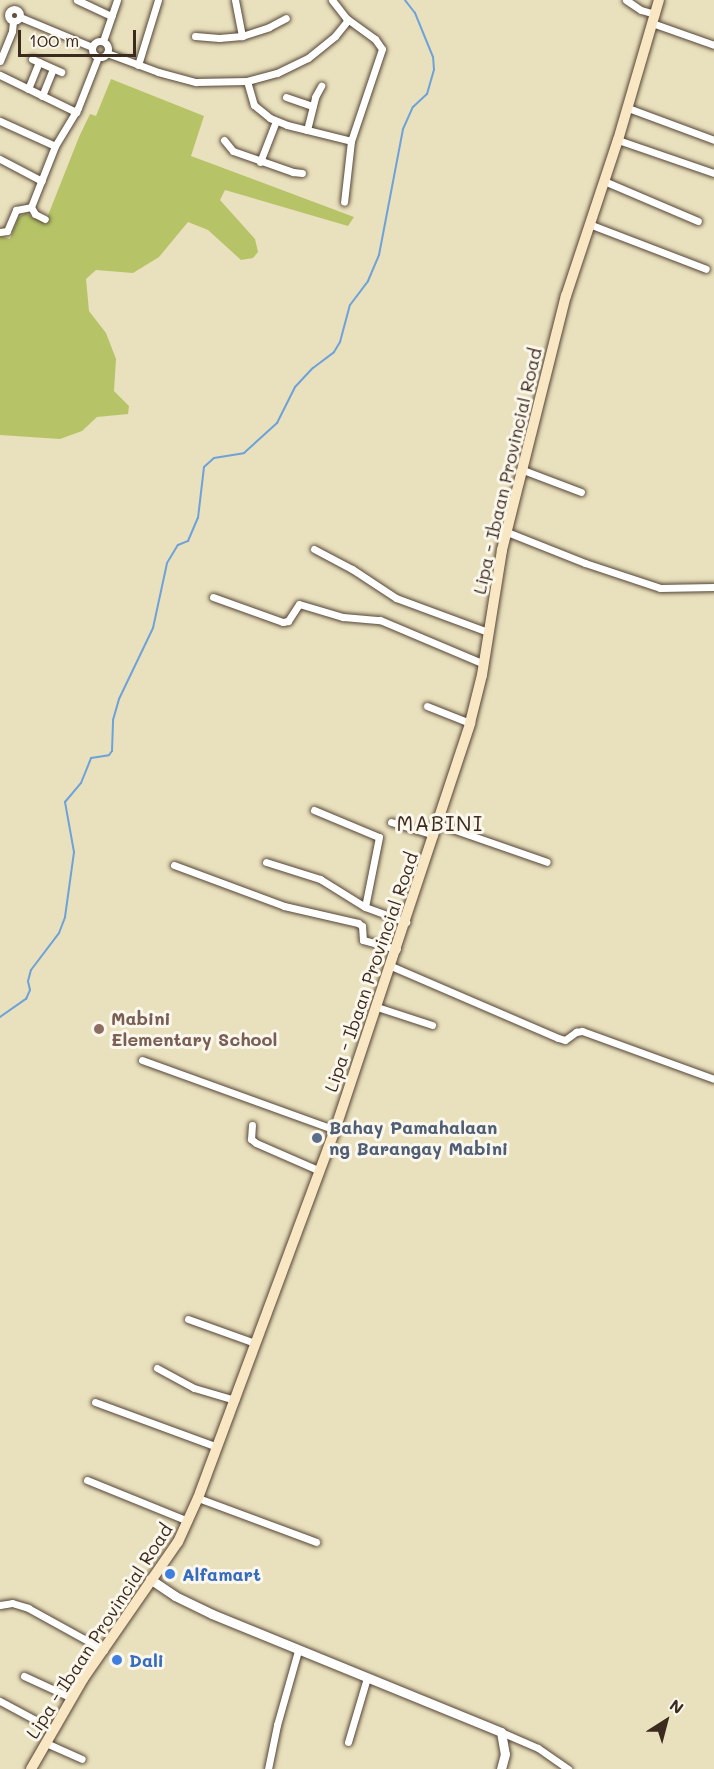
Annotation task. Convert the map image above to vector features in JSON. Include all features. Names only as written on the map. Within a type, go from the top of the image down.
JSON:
[{"type":"main road","name":"Lipa - Ibaan Provincial Road","points":[[31,1769],[72,1698],[150,1579],[178,1542],[188,1521],[335,1130],[397,949],[470,723],[484,664],[496,577],[564,302],[618,140],[659,0]]},
{"type":"street","points":[[10,18],[19,12],[15,9],[16,0]]},
{"type":"street","points":[[77,0],[112,16]]},
{"type":"street","points":[[103,41],[117,0]]},
{"type":"street","points":[[138,65],[158,0]]},
{"type":"street","points":[[236,0],[242,36]]},
{"type":"street","points":[[332,0],[348,20],[375,39],[382,49],[351,141],[344,202]]},
{"type":"street","points":[[626,0],[654,18],[714,45]]},
{"type":"street","points":[[10,18],[92,46]]},
{"type":"street","points":[[0,61],[12,31],[10,18]]},
{"type":"street","points":[[195,36],[219,38],[242,36],[269,27],[286,18]]},
{"type":"street","points":[[31,207],[55,146],[76,112],[98,57],[108,53],[138,65],[196,82],[247,81],[277,73],[308,58],[327,44],[348,20]]},
{"type":"street","points":[[92,46],[98,41],[103,41]]},
{"type":"street","points":[[103,41],[108,46],[108,53]]},
{"type":"street","points":[[92,46],[93,53],[98,57]]},
{"type":"street","points":[[28,89],[36,61],[61,72]]},
{"type":"street","points":[[42,96],[53,69]]},
{"type":"street","points":[[0,75],[76,112]]},
{"type":"street","points":[[247,81],[254,105],[276,122],[351,141]]},
{"type":"street","points":[[307,130],[312,106],[321,86]]},
{"type":"street","points":[[286,97],[312,106]]},
{"type":"street","points":[[628,108],[714,140]]},
{"type":"street","points":[[0,121],[55,146]]},
{"type":"street","points":[[260,162],[276,122]]},
{"type":"street","points":[[224,140],[233,151],[260,162],[302,173]]},
{"type":"street","points":[[618,140],[714,173]]},
{"type":"street","points":[[0,159],[42,181]]},
{"type":"street","points":[[604,181],[698,221]]},
{"type":"street","points":[[31,207],[35,214],[45,219]]},
{"type":"street","points":[[0,232],[7,231],[16,210],[31,207]]},
{"type":"street","points":[[589,224],[706,269]]},
{"type":"street","points":[[523,470],[581,492]]},
{"type":"street","points":[[507,532],[585,563],[660,588],[714,587]]},
{"type":"street","points":[[314,549],[352,569],[396,598],[488,632]]},
{"type":"street","points":[[213,597],[283,622],[288,621],[299,604],[343,617],[370,617],[484,664]]},
{"type":"street","points":[[427,706],[470,723]]},
{"type":"street","points":[[314,810],[379,837],[365,907]]},
{"type":"street","points":[[391,822],[434,835]]},
{"type":"street","points":[[438,824],[547,862]]},
{"type":"street","points":[[266,862],[320,879],[336,886],[365,907],[405,922]]},
{"type":"street","points":[[174,865],[284,906],[358,923],[362,926],[363,940],[397,949]]},
{"type":"street","points":[[391,966],[558,1038],[565,1040],[576,1032],[582,1031],[714,1079]]},
{"type":"street","points":[[377,1007],[432,1025]]},
{"type":"street","points":[[142,1060],[335,1130]]},
{"type":"street","points":[[252,1125],[251,1139],[255,1143],[320,1171]]},
{"type":"street","points":[[188,1319],[255,1343]]},
{"type":"street","points":[[157,1368],[211,1395],[235,1400]]},
{"type":"street","points":[[95,1402],[217,1447]]},
{"type":"street","points":[[87,1480],[188,1521]]},
{"type":"street","points":[[198,1498],[316,1542]]},
{"type":"street","points":[[150,1579],[193,1605],[298,1651],[538,1748],[568,1769]]},
{"type":"street","points":[[0,1605],[12,1603],[28,1608],[104,1650]]},
{"type":"street","points":[[268,1769],[277,1725],[298,1651]]},
{"type":"street","points":[[24,1676],[72,1698]]},
{"type":"street","points":[[348,1742],[367,1678]]},
{"type":"street","points":[[0,1701],[54,1730]]},
{"type":"street","points":[[501,1732],[505,1754],[501,1769]]},
{"type":"street","points":[[46,1743],[82,1759]]},
{"type":"green space","points":[[111,79],[204,116],[191,156],[354,217],[348,226],[225,190],[220,200],[255,239],[258,252],[253,258],[241,260],[208,230],[188,222],[159,257],[133,273],[96,270],[86,279],[89,311],[106,333],[116,359],[114,391],[129,406],[128,414],[97,417],[82,431],[60,439],[0,435],[0,236],[10,239],[18,218],[25,213],[45,223],[79,137],[90,114],[96,116]]},
{"type":"waterway","points":[[0,1017],[26,999],[30,990],[28,981],[31,970],[59,933],[65,917],[74,852],[65,802],[81,783],[91,758],[109,755],[112,751],[113,720],[119,699],[153,628],[167,563],[178,545],[188,541],[198,518],[204,467],[214,458],[244,453],[277,423],[295,387],[313,368],[334,352],[340,342],[350,305],[368,281],[379,255],[403,129],[413,107],[427,94],[434,70],[433,57],[415,13],[405,0]]},
{"type":"place","name":"Mabini Elementary School","points":[[99,1029]]},
{"type":"place","name":"Bahay Pamahalaan ng Barangay Mabini","points":[[317,1138]]},
{"type":"place","name":"Alfamart","points":[[170,1574]]},
{"type":"place","name":"Dali","points":[[117,1660]]},
{"type":"district","name":"MABINI","points":[[440,823]]}]
